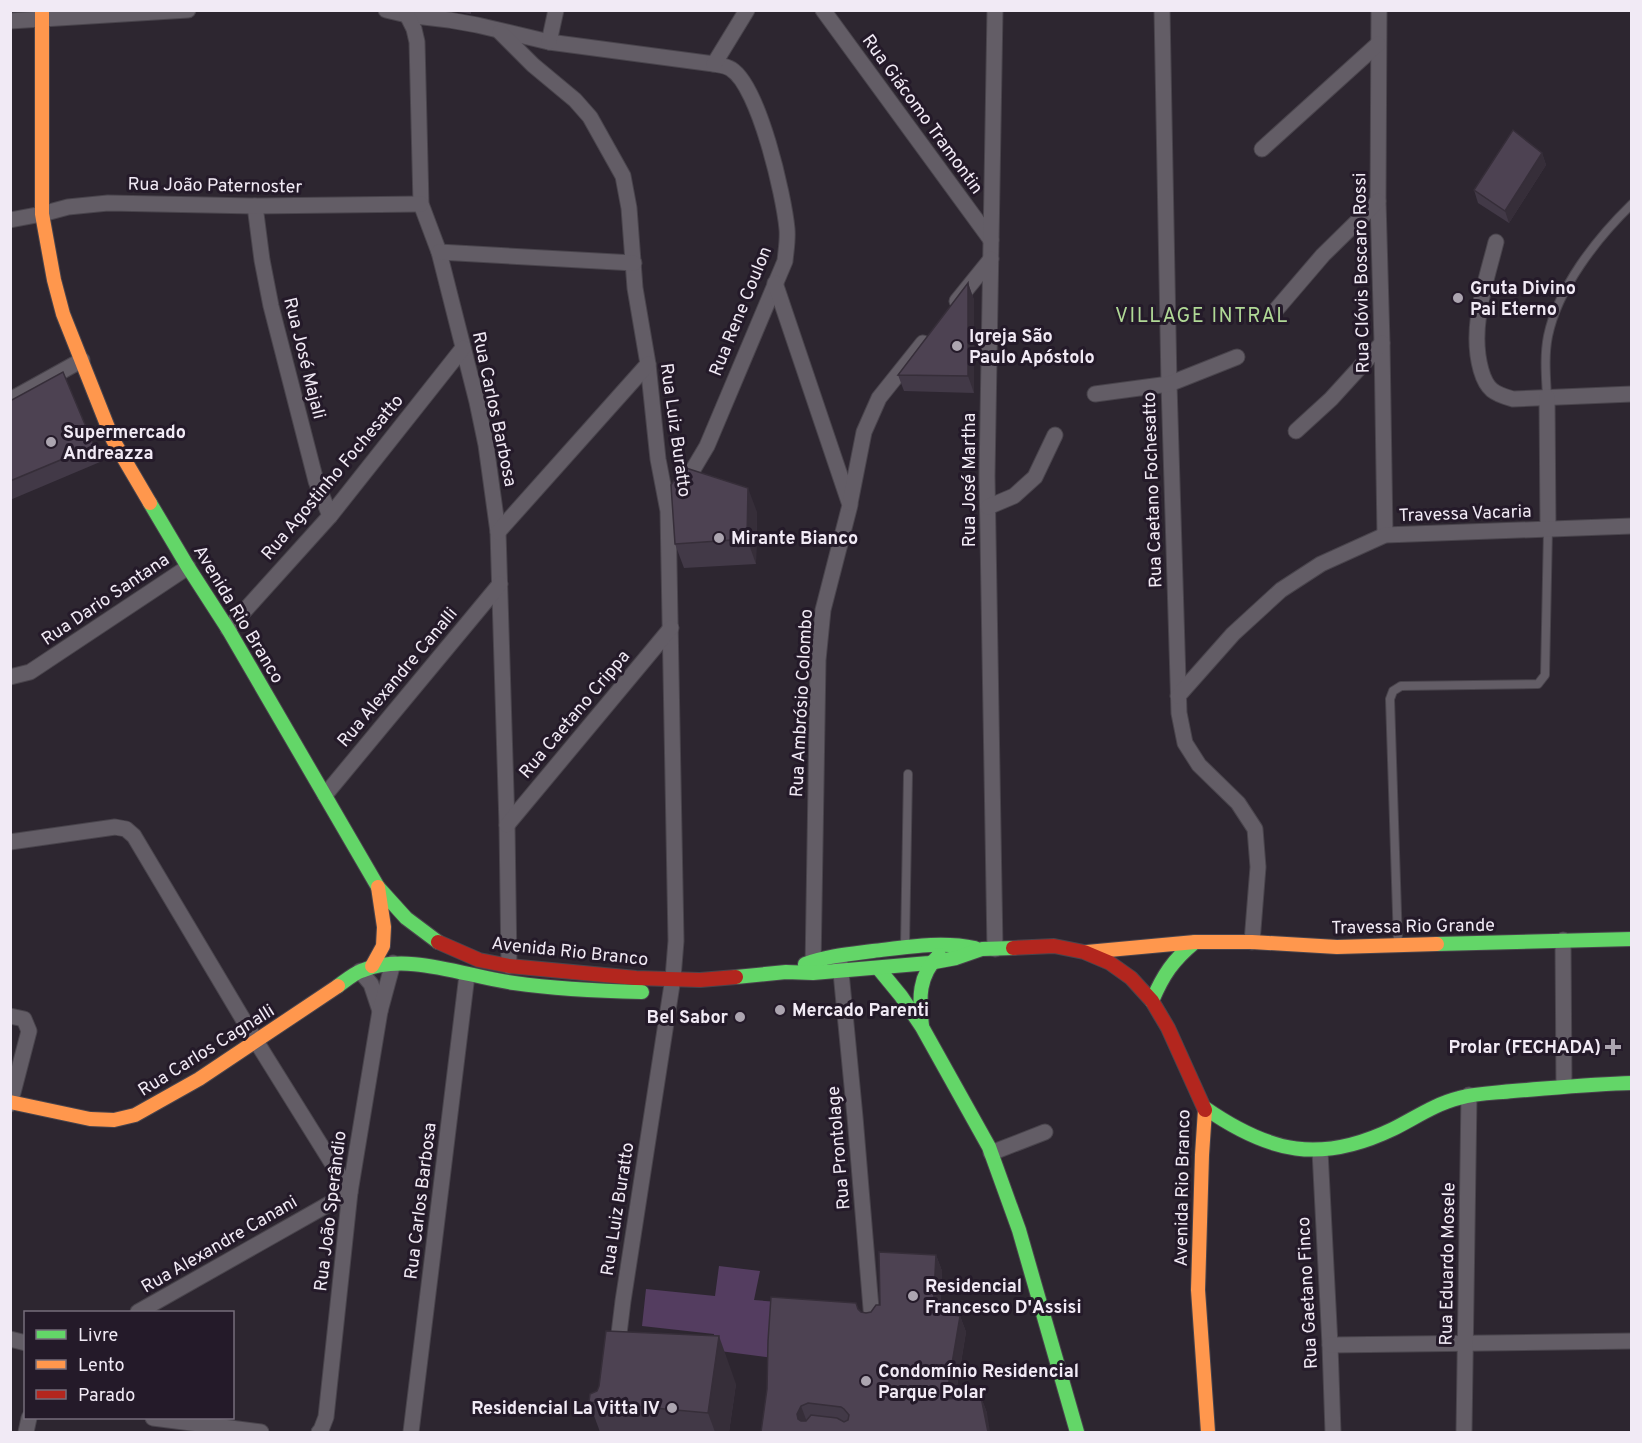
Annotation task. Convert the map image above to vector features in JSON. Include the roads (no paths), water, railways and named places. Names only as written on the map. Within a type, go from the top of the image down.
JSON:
[{"type":"main road","name":"Avenida Rio Branco","points":[[42,15],[42,214],[63,314],[113,440],[188,567],[228,628],[378,887],[412,924],[434,940],[479,960],[509,966],[636,978],[672,985]]},
{"type":"main road","points":[[366,968],[383,946],[383,911],[378,887]]},
{"type":"main road","name":"Travessa Rio Grande","points":[[1084,952],[1194,942],[1252,942],[1336,947],[1632,939]]},
{"type":"main road","points":[[1152,1001],[1167,968],[1194,942]]},
{"type":"main road","name":"Avenida Rio Branco","points":[[366,968],[393,963],[412,963],[501,981],[565,988],[640,992],[700,980],[786,972],[840,964],[905,947],[940,944],[988,949],[1053,946],[1084,952],[1110,963],[1131,978],[1152,1001],[1168,1028],[1205,1108],[1198,1290],[1208,1432]]},
{"type":"main road","points":[[922,1027],[921,983],[929,963],[947,951],[966,945]]},
{"type":"main road","name":"Avenida Rio Branco","points":[[840,964],[878,968],[929,963],[988,949]]},
{"type":"main road","name":"Rua Carlos Cagnalli","points":[[11,1103],[90,1119],[114,1120],[135,1115],[199,1079],[366,968]]},
{"type":"main road","points":[[878,968],[922,1027],[989,1147],[1019,1230],[1077,1432]]},
{"type":"main road","points":[[1205,1108],[1225,1123],[1268,1144],[1320,1151],[1365,1142],[1420,1113],[1469,1095],[1564,1086],[1632,1083]]},
{"type":"street","points":[[10,21],[42,15],[188,10]]},
{"type":"street","name":"Rua Luiz Buratto","points":[[386,10],[477,25],[500,32],[533,65],[575,100],[590,117],[623,176],[629,208],[635,288],[648,364],[658,459],[668,511],[676,941],[672,985],[623,1301],[615,1370]]},
{"type":"street","points":[[549,42],[556,10]]},
{"type":"street","points":[[714,64],[747,10]]},
{"type":"street","name":"Rua Giácomo Tramontin","points":[[823,10],[991,240]]},
{"type":"street","name":"Rua José Martha","points":[[988,949],[987,476],[995,10]]},
{"type":"street","name":"Rua Caetano Fochesatto","points":[[1162,10],[1169,384],[1179,713],[1185,743],[1199,765],[1238,803],[1255,829],[1258,867],[1252,942]]},
{"type":"street","name":"Rua Clóvis Boscaro Rossi","points":[[1379,10],[1378,201],[1385,535]]},
{"type":"street","name":"Rua Carlos Barbosa","points":[[406,13],[414,29],[417,42],[421,204],[439,252],[477,402],[486,445],[498,532],[509,966]]},
{"type":"street","name":"Rua Rene Coulon","points":[[500,32],[549,42],[714,64],[731,69],[750,92],[772,155],[787,228],[784,261],[707,446],[668,511]]},
{"type":"street","points":[[1262,148],[1378,44]]},
{"type":"street","points":[[1275,311],[1323,255],[1378,201]]},
{"type":"street","name":"Rua João Paternoster","points":[[10,220],[68,207],[108,203],[255,206],[421,204]]},
{"type":"street","name":"Rua José Majali","points":[[255,206],[262,260],[272,306],[316,481],[330,516]]},
{"type":"street","points":[[1496,242],[1481,303],[1477,333],[1478,360],[1484,378],[1491,389],[1514,399],[1632,394]]},
{"type":"street","points":[[439,252],[634,263]]},
{"type":"street","points":[[946,315],[991,259]]},
{"type":"street","points":[[775,283],[850,506]]},
{"type":"street","name":"Rua Ambrósio Colombo","points":[[813,967],[818,660],[823,610],[850,506],[864,432],[879,398],[931,333]]},
{"type":"street","points":[[1296,431],[1331,399],[1382,343]]},
{"type":"street","name":"Rua Agostinho Fochesatto","points":[[228,628],[330,516],[463,348]]},
{"type":"street","points":[[1095,394],[1169,384],[1237,357]]},
{"type":"street","points":[[10,400],[82,360]]},
{"type":"street","points":[[498,532],[648,364]]},
{"type":"street","points":[[1547,397],[1548,529]]},
{"type":"street","points":[[988,507],[1014,496],[1035,477],[1055,435]]},
{"type":"street","name":"Travessa Vacaria","points":[[1178,696],[1233,634],[1281,590],[1321,564],[1385,535],[1632,526]]},
{"type":"street","name":"Rua Dario Santana","points":[[10,677],[30,672],[188,567]]},
{"type":"street","name":"Rua Alexandre Canalli","points":[[325,795],[500,584]]},
{"type":"street","name":"Rua Caetano Crippa","points":[[507,825],[671,628]]},
{"type":"street","points":[[10,842],[115,827],[126,829],[134,836],[256,1041],[350,1192]]},
{"type":"street","points":[[1563,940],[1564,1086]]},
{"type":"street","name":"Rua João Sperândio","points":[[319,1432],[326,1418],[350,1192],[380,1011],[393,963]]},
{"type":"street","name":"Rua Prontolage","points":[[840,964],[873,1320]]},
{"type":"street","name":"Rua João Sperândio","points":[[366,968],[380,1011]]},
{"type":"street","name":"Rua Carlos Barbosa","points":[[411,1432],[467,975]]},
{"type":"street","points":[[10,1016],[24,1019],[28,1031],[11,1103]]},
{"type":"street","name":"Rua Eduardo Mosele","points":[[1464,1432],[1469,1095]]},
{"type":"street","points":[[991,1153],[1045,1132]]},
{"type":"street","name":"Rua Gaetano Finco","points":[[1320,1151],[1333,1432]]},
{"type":"street","name":"Rua Alexandre Canani","points":[[140,1311],[350,1192]]},
{"type":"street","points":[[1330,1345],[1632,1341]]},
{"type":"street","points":[[161,1419],[261,1432]]},
{"type":"lane","points":[[1547,397],[1545,358],[1555,310],[1581,263],[1619,216],[1632,204]]},
{"type":"lane","points":[[1398,946],[1390,699],[1393,691],[1401,686],[1538,684],[1545,675],[1548,529]]},
{"type":"lane","points":[[905,947],[908,774]]},
{"type":"place","name":"Gruta Divino Pai Eterno","points":[[1458,298]]},
{"type":"place","name":"Igreja São Paulo Apóstolo","points":[[957,346]]},
{"type":"place","name":"Supermercado Andreazza","points":[[51,442]]},
{"type":"place","name":"Mirante Bianco","points":[[719,538]]},
{"type":"place","name":"Mercado Parenti","points":[[780,1010]]},
{"type":"place","name":"Bel Sabor","points":[[740,1017]]},
{"type":"place","name":"Prolar (FECHADA)","points":[[1613,1047]]},
{"type":"place","name":"Residencial Francesco D'Assisi","points":[[913,1296]]},
{"type":"place","name":"Condomínio Residencial Parque Polar","points":[[866,1381]]},
{"type":"place","name":"Residencial La Vitta IV","points":[[672,1408]]},
{"type":"district","name":"VILLAGE INTRAL","points":[[1202,315]]}]
